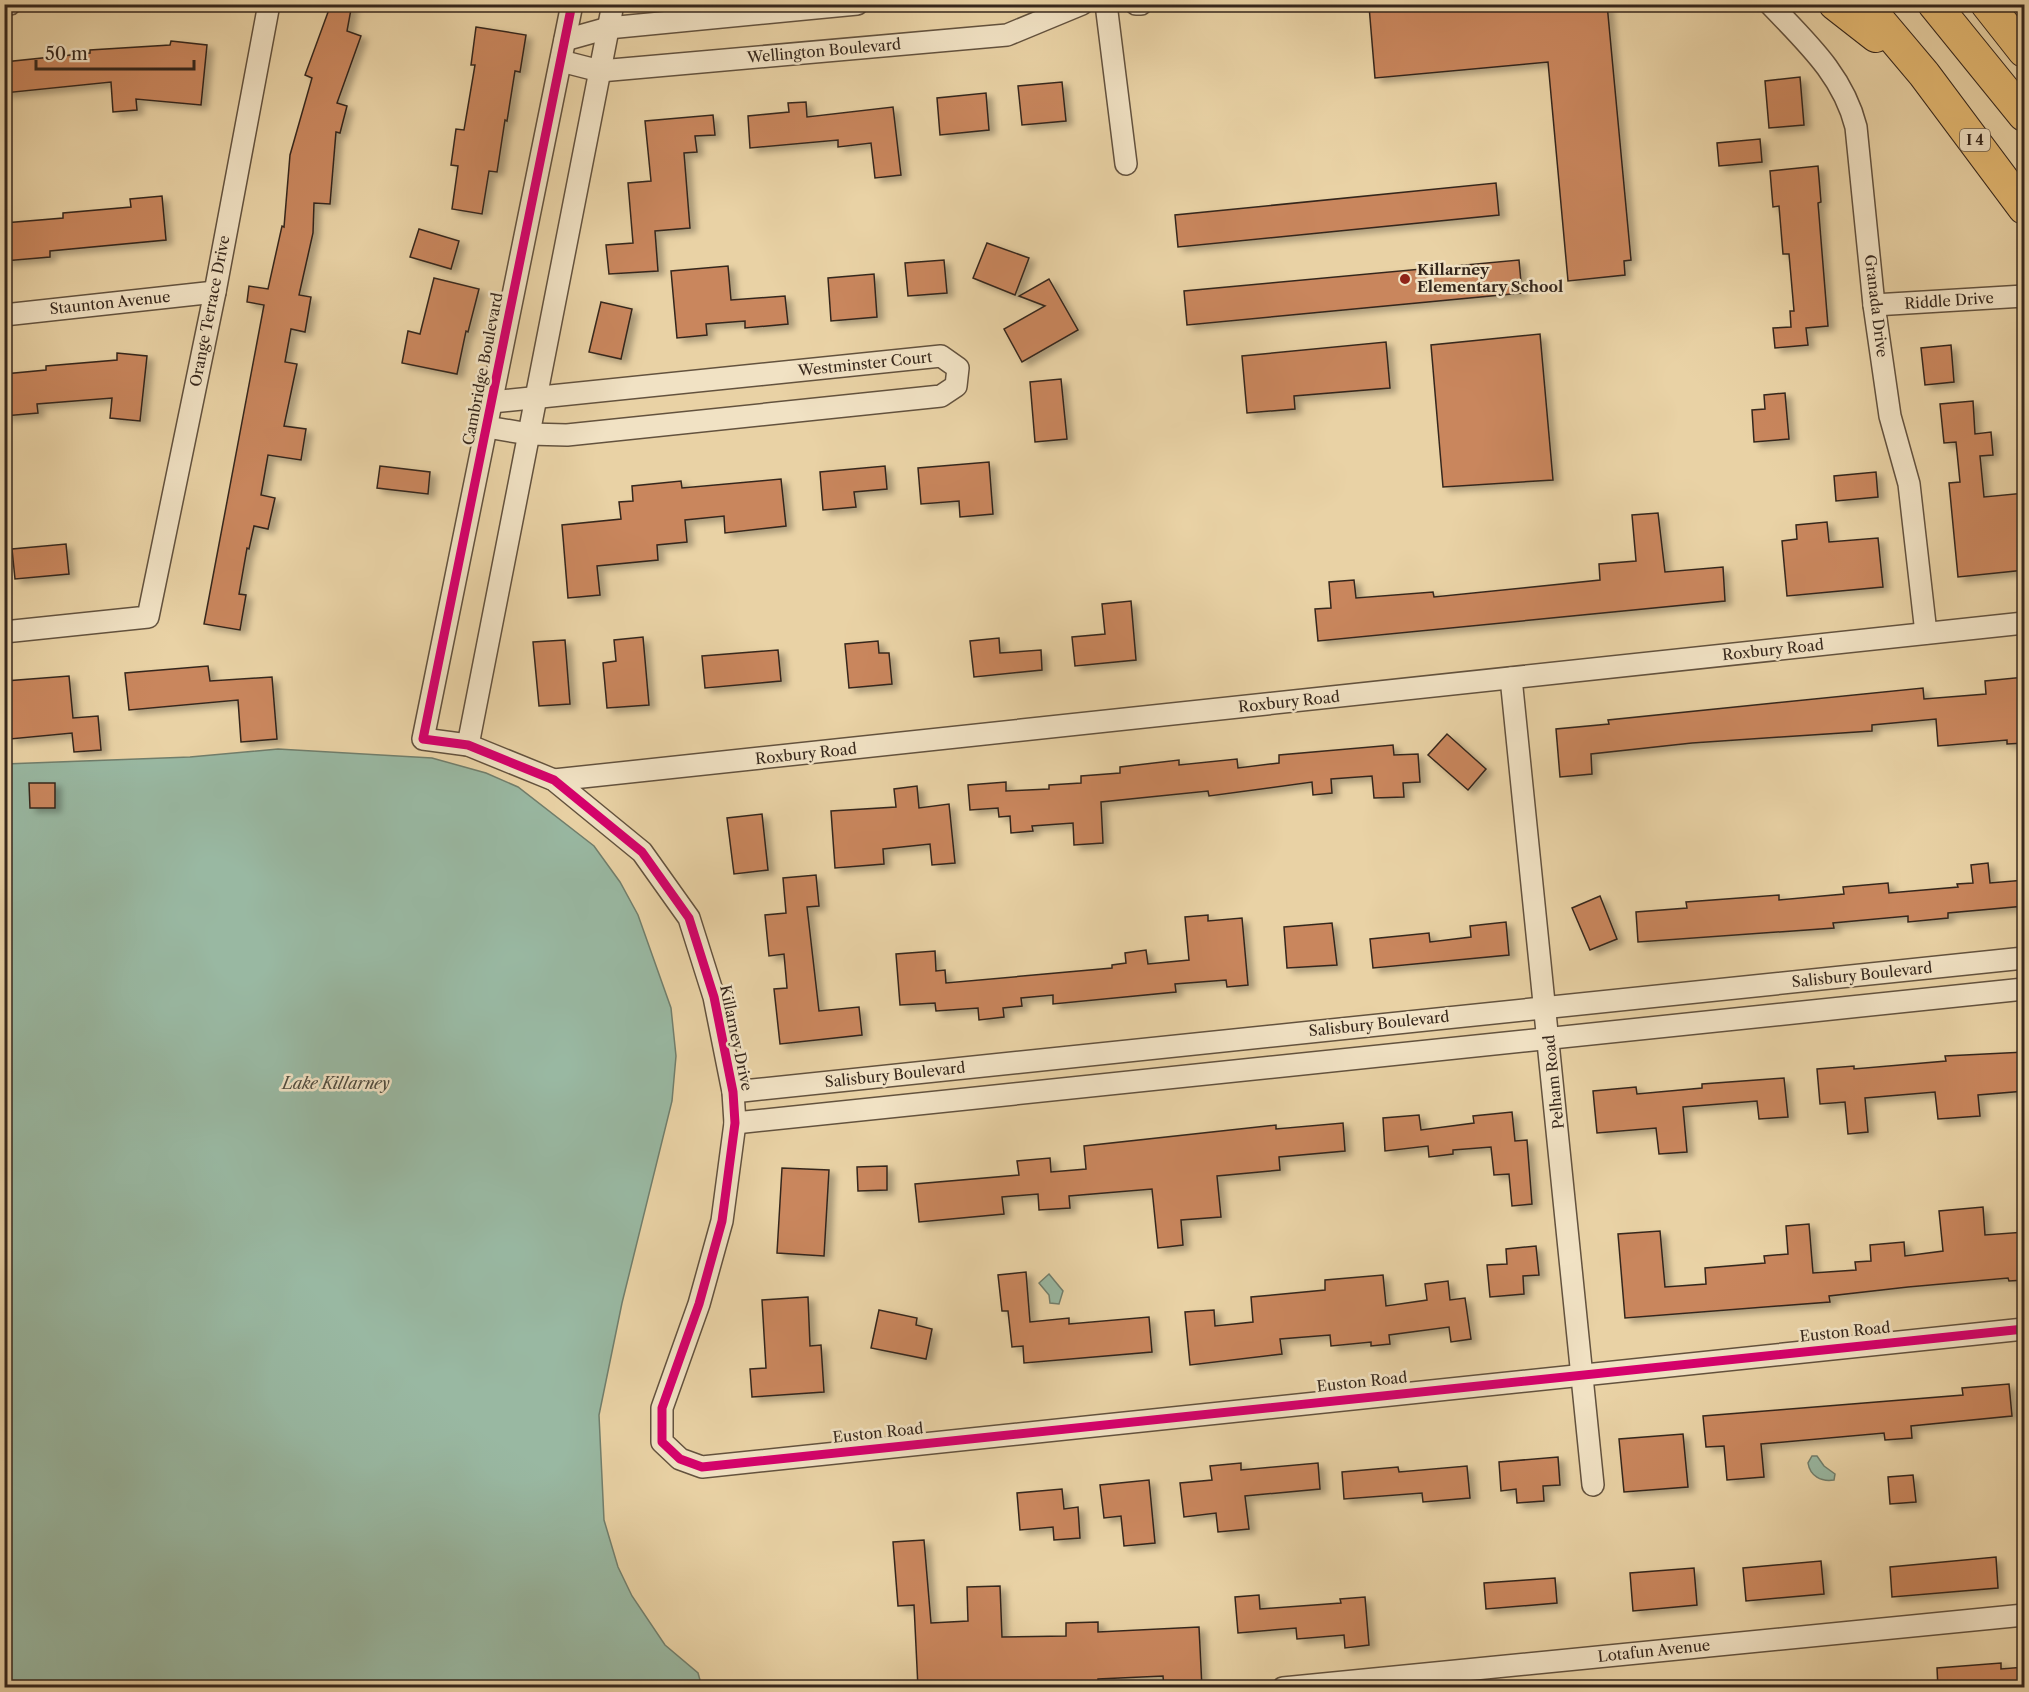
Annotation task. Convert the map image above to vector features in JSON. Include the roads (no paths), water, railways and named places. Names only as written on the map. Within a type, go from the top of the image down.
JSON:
[{"type":"highway","points":[[1836,4],[1924,74]]},
{"type":"highway","name":"I 4","points":[[1865,4],[1924,74],[2025,208]]},
{"type":"highway","points":[[1934,4],[2025,115]]},
{"type":"highway","points":[[1987,4],[2025,51]]},
{"type":"street","points":[[4,5],[10,4]]},
{"type":"street","name":"Orange Terrace Drive","points":[[4,632],[147,617],[215,292],[268,4]]},
{"type":"street","name":"Cambridge Boulevard","points":[[423,739],[572,4]]},
{"type":"street","points":[[468,745],[613,4]]},
{"type":"street","points":[[563,51],[608,28],[857,4]]},
{"type":"street","name":"Wellington Boulevard","points":[[563,51],[600,71],[1007,35],[1082,4]]},
{"type":"street","points":[[1106,4],[1126,164]]},
{"type":"street","points":[[1136,4],[1141,4]]},
{"type":"street","name":"Granada Drive","points":[[1770,4],[1835,75],[1850,102],[1856,127],[1874,305],[1890,416],[1910,484],[1926,633]]},
{"type":"street","name":"Staunton Avenue","points":[[4,315],[215,292]]},
{"type":"street","name":"Riddle Drive","points":[[1874,305],[2025,296]]},
{"type":"street","name":"Westminster Court","points":[[487,427],[529,434],[567,435],[941,396],[956,386],[958,368],[941,356],[492,402]]},
{"type":"street","name":"Roxbury Road","points":[[554,780],[2025,623]]},
{"type":"street","name":"Pelham Road","points":[[1511,678],[1547,1006],[1593,1485]]},
{"type":"street","name":"Killarney Drive","points":[[423,739],[468,745],[554,780],[642,852],[689,918],[714,997],[733,1092],[735,1123],[722,1221],[699,1304],[662,1408],[662,1442],[680,1459],[702,1467]]},
{"type":"street","name":"Salisbury Boulevard","points":[[733,1092],[2025,958]]},
{"type":"street","name":"Salisbury Boulevard","points":[[735,1123],[2025,989]]},
{"type":"street","name":"Euston Road","points":[[702,1467],[1582,1373],[2025,1329]]},
{"type":"street","name":"Lotafun Avenue","points":[[1283,1688],[2025,1615]]},
{"type":"water","name":"Lake Killarney","points":[[278,749],[432,758],[486,773],[518,787],[594,846],[620,882],[638,915],[671,1008],[676,1056],[672,1101],[622,1303],[599,1415],[604,1520],[618,1567],[632,1596],[665,1645],[698,1673],[702,1687],[5,1688],[5,764],[190,757]]},
{"type":"water","points":[[1049,1274],[1063,1291],[1059,1304],[1050,1303],[1049,1295],[1039,1283]]},
{"type":"water","points":[[1812,1456],[1817,1456],[1824,1466],[1835,1474],[1834,1480],[1821,1479],[1814,1475],[1808,1463]]},
{"type":"place","name":"Killarney Elementary School","points":[[1405,279]]}]
